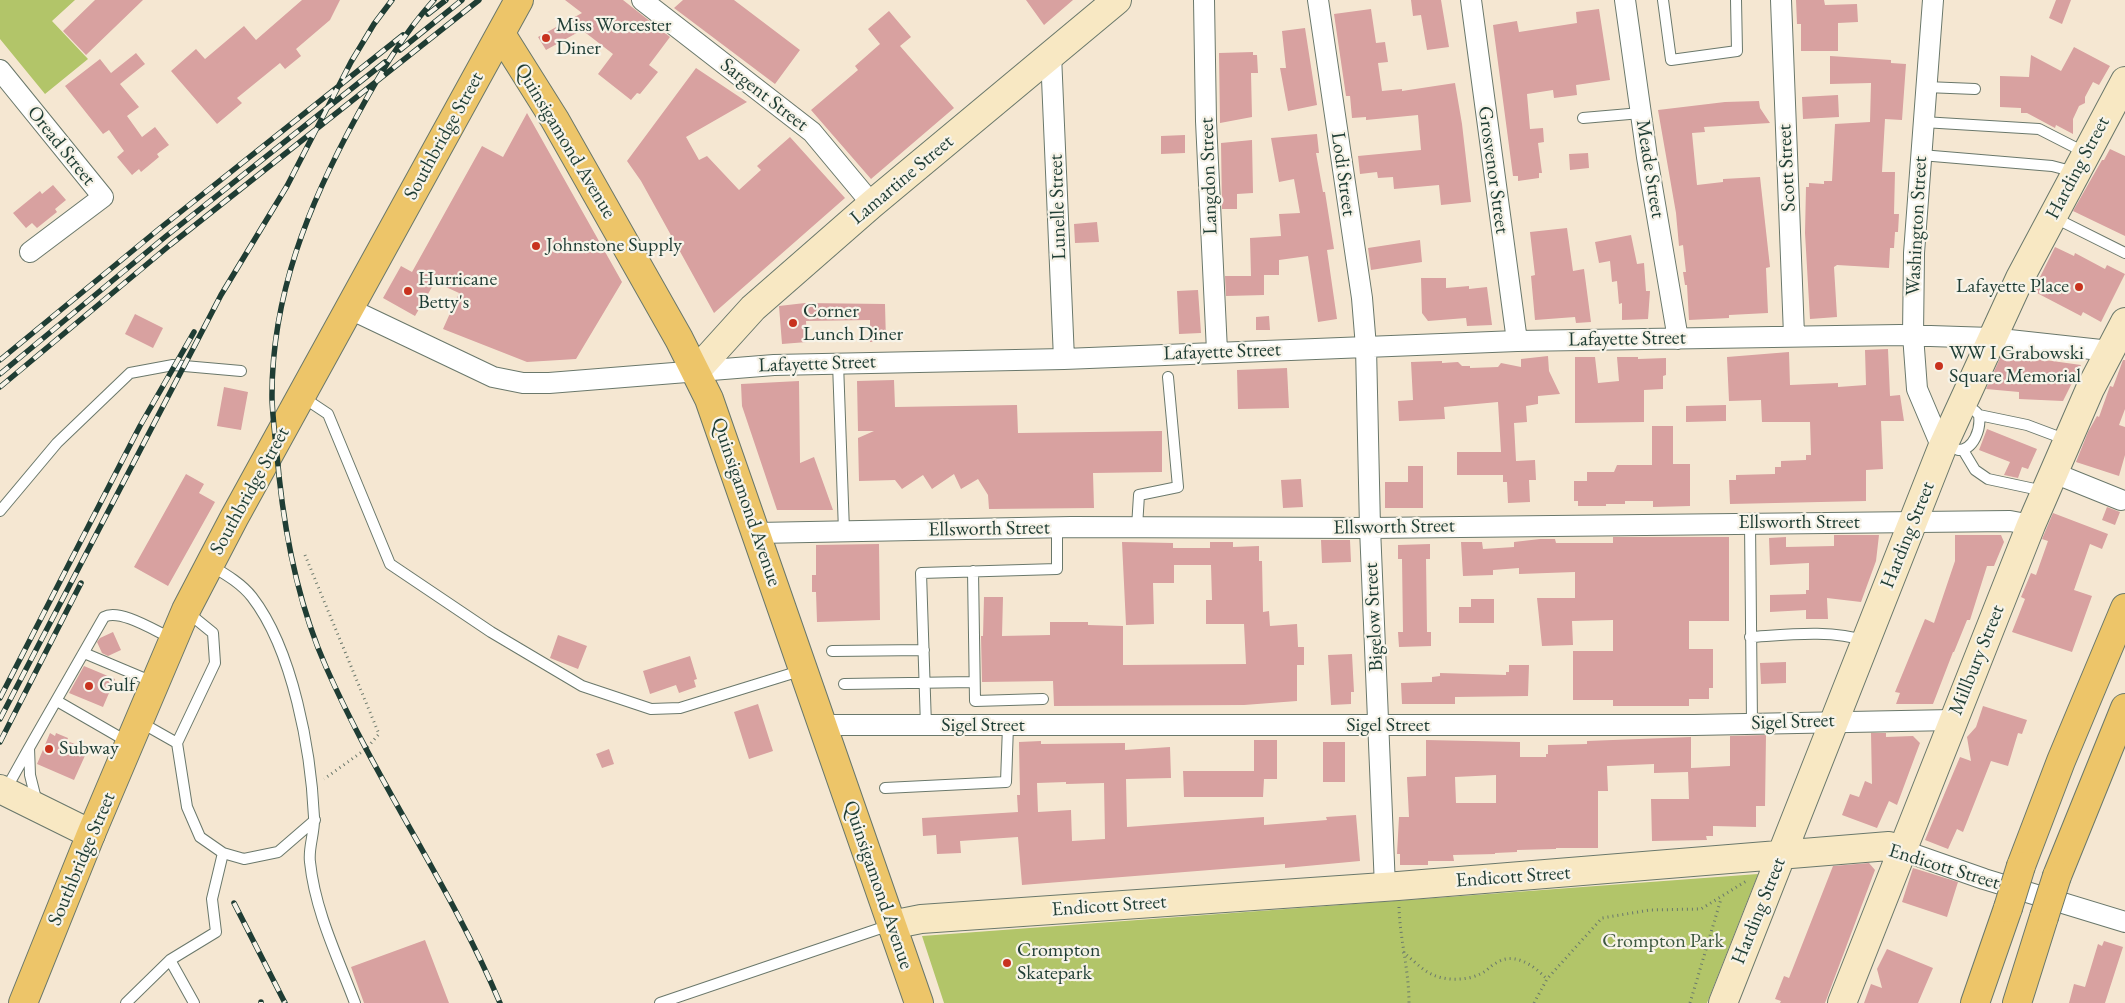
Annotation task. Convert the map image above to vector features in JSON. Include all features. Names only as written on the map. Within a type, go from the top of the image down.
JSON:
[{"type":"main road","name":"Southbridge Street","points":[[23,1003],[154,682],[186,610],[301,396],[519,0]]},
{"type":"main road","name":"Lamartine Street","points":[[696,371],[753,308],[872,204],[1117,0]]},
{"type":"main road","name":"Quinsigamond Avenue","points":[[501,34],[554,120],[696,371],[718,422],[919,1003]]},
{"type":"main road","name":"Harding Street","points":[[1723,1003],[1833,721],[1914,522],[1970,411],[1990,338],[2052,216],[2125,81]]},
{"type":"main road","name":"Millbury Street","points":[[1842,1003],[1904,851],[1953,720],[2031,525],[2068,440],[2125,322]]},
{"type":"main road","points":[[1975,1003],[2021,866],[2064,752],[2125,608]]},
{"type":"main road","points":[[2016,1003],[2057,876],[2125,708]]},
{"type":"main road","points":[[2057,876],[2125,740]]},
{"type":"main road","points":[[3,790],[91,834]]},
{"type":"main road","name":"Endicott Street","points":[[891,925],[921,919],[1392,893],[1889,846],[1904,851]]},
{"type":"street","name":"Langdon Street","points":[[1204,0],[1206,121],[1217,351]]},
{"type":"street","name":"Lodi Street","points":[[1318,0],[1362,298],[1366,348]]},
{"type":"street","name":"Grosvenor Street","points":[[1471,0],[1517,341]]},
{"type":"street","name":"Meade Street","points":[[1625,0],[1641,113],[1678,338]]},
{"type":"street","name":"Scott Street","points":[[1781,0],[1794,335]]},
{"type":"street","name":"Washington Street","points":[[1933,0],[1914,253],[1913,336],[1917,389],[1952,449]]},
{"type":"street","name":"Sargent Street","points":[[654,3],[812,132],[872,204]]},
{"type":"street","name":"Lunelle Street","points":[[1051,55],[1064,359]]},
{"type":"street","name":"Oread Street","points":[[0,70],[103,197],[30,252]]},
{"type":"street","name":"Lafayette Street","points":[[350,309],[483,373],[512,382],[549,383],[752,366],[1064,359],[1217,351],[1366,348],[1517,341],[1794,335],[1990,338],[2110,351]]},
{"type":"street","name":"Bigelow Street","points":[[1366,348],[1370,528],[1379,726],[1392,893]]},
{"type":"street","points":[[2050,482],[2121,500]]},
{"type":"street","name":"Ellsworth Street","points":[[756,533],[1137,527],[1370,528],[1750,523],[2010,522],[2031,525]]},
{"type":"street","name":"Sigel Street","points":[[824,725],[1379,726],[1953,720]]},
{"type":"street","name":"Endicott Street","points":[[1904,851],[1984,879],[2125,922]]},
{"type":"lane","points":[[1663,0],[1671,60],[1737,51],[1736,0]]},
{"type":"lane","points":[[1926,87],[1975,89]]},
{"type":"lane","points":[[1583,118],[1641,113]]},
{"type":"lane","points":[[1923,122],[2039,129],[2081,162]]},
{"type":"lane","points":[[1921,155],[2052,166],[2081,162]]},
{"type":"lane","points":[[2052,216],[2125,253]]},
{"type":"lane","points":[[838,363],[844,531]]},
{"type":"lane","points":[[0,511],[58,443],[130,373],[174,365],[242,371]]},
{"type":"lane","points":[[1137,527],[1139,495],[1178,488],[1168,377]]},
{"type":"lane","points":[[301,396],[328,414],[390,564],[491,632],[582,686],[651,709],[680,708],[804,670]]},
{"type":"lane","points":[[1970,411],[2027,425],[2068,440]]},
{"type":"lane","points":[[1952,449],[1988,479],[2050,482]]},
{"type":"lane","points":[[1750,523],[1752,723]]},
{"type":"lane","points":[[926,726],[921,572],[1057,570],[1057,528]]},
{"type":"lane","points":[[210,564],[237,582],[252,597],[277,638],[300,715],[312,784],[315,820],[310,861],[316,890],[332,942],[355,1003]]},
{"type":"lane","points":[[973,571],[975,700],[1043,699]]},
{"type":"lane","points":[[186,610],[213,633],[214,663],[177,744],[187,806],[200,837],[223,853],[244,859],[278,852],[315,820]]},
{"type":"lane","points":[[3,790],[57,701],[104,617],[110,614],[123,616],[173,639]]},
{"type":"lane","points":[[1750,637],[1853,636],[1866,641]]},
{"type":"lane","points":[[832,651],[924,650]]},
{"type":"lane","points":[[84,653],[154,682]]},
{"type":"lane","points":[[844,684],[974,682]]},
{"type":"lane","points":[[57,701],[134,733],[177,744]]},
{"type":"lane","points":[[885,788],[1006,782],[1008,726]]},
{"type":"lane","points":[[29,748],[30,775],[38,808]]},
{"type":"lane","points":[[126,1003],[170,960],[216,932],[212,898],[223,853]]},
{"type":"lane","points":[[660,1003],[891,925]]},
{"type":"lane","points":[[170,960],[194,1003]]},
{"type":"path","points":[[305,555],[379,734],[366,749],[342,767],[312,784]]},
{"type":"path","points":[[1534,1003],[1547,979],[1602,918],[1650,910],[1701,909],[1751,879]]},
{"type":"path","points":[[1392,893],[1409,978],[1409,1003]]},
{"type":"path","points":[[1690,1003],[1721,898]]},
{"type":"path","points":[[1403,952],[1430,974],[1447,979],[1463,979],[1480,974],[1497,962],[1509,958],[1533,965],[1547,979]]},
{"type":"green space","points":[[0,0],[75,0],[52,21],[88,59],[45,94],[0,39]]},
{"type":"green space","name":"Crompton Park","points":[[1758,874],[1707,1003],[944,1003],[922,936]]},
{"type":"building","points":[[95,0],[143,0],[86,55],[63,31]]},
{"type":"building","points":[[302,0],[340,0],[330,20],[296,49],[301,56],[285,69],[280,63],[237,98],[242,103],[217,124],[171,71],[196,49],[205,59],[244,26],[256,40]]},
{"type":"building","points":[[565,0],[623,0],[670,37],[649,65],[658,72],[640,94],[637,93],[631,100],[598,74],[613,54],[582,30],[546,50],[538,37],[582,13]]},
{"type":"building","points":[[683,0],[734,0],[800,50],[775,84],[674,8]]},
{"type":"building","points":[[1026,0],[1073,0],[1044,25]]},
{"type":"building","points":[[1411,0],[1441,0],[1449,47],[1427,50],[1421,15],[1413,16]]},
{"type":"building","points":[[1796,0],[1824,0],[1825,5],[1857,4],[1858,22],[1838,23],[1838,51],[1801,51],[1801,24],[1797,24]]},
{"type":"building","points":[[2056,0],[2071,0],[2062,24],[2049,18]]},
{"type":"building","points":[[1371,9],[1376,43],[1385,42],[1388,62],[1378,63],[1382,91],[1402,89],[1402,91],[1455,83],[1471,202],[1441,205],[1439,185],[1394,189],[1393,177],[1378,178],[1377,172],[1360,174],[1358,156],[1421,150],[1418,115],[1366,120],[1366,117],[1352,118],[1350,96],[1346,96],[1334,14]]},
{"type":"building","points":[[1599,9],[1610,80],[1576,85],[1577,95],[1554,98],[1553,90],[1527,94],[1530,129],[1543,128],[1544,142],[1538,143],[1542,173],[1539,173],[1539,178],[1518,181],[1518,176],[1513,176],[1493,25],[1517,21],[1519,32],[1577,23],[1576,12]]},
{"type":"building","points":[[889,11],[911,37],[900,46],[954,108],[871,179],[811,110],[858,70],[855,66],[880,44],[868,29]]},
{"type":"building","points":[[1305,28],[1317,105],[1288,111],[1280,68],[1286,68],[1282,31]]},
{"type":"building","points":[[2074,47],[2110,66],[2099,85],[2093,82],[2085,97],[2085,103],[2079,106],[2073,119],[2073,134],[2056,125],[2055,128],[2027,113],[2021,113],[2021,108],[2000,107],[2000,76],[2029,77],[2031,55],[2061,71]]},
{"type":"building","points":[[1253,52],[1253,55],[1257,55],[1258,73],[1251,73],[1252,117],[1220,123],[1219,53]]},
{"type":"building","points":[[136,53],[145,64],[120,84],[139,107],[127,116],[142,137],[155,127],[169,145],[157,154],[159,157],[141,172],[139,169],[132,175],[117,157],[124,151],[109,130],[103,134],[65,86],[100,59],[111,73]]},
{"type":"building","points":[[1830,56],[1891,60],[1891,63],[1906,64],[1902,120],[1885,119],[1882,172],[1895,172],[1894,214],[1899,214],[1898,232],[1895,232],[1894,248],[1890,248],[1889,268],[1837,265],[1834,267],[1837,317],[1810,319],[1805,233],[1806,187],[1809,187],[1809,183],[1824,184],[1824,181],[1832,181],[1835,124],[1870,122],[1871,83],[1830,84]]},
{"type":"building","points":[[696,68],[747,102],[686,137],[699,160],[707,156],[739,190],[761,170],[757,166],[790,137],[845,198],[714,313],[641,181],[627,161]]},
{"type":"building","points":[[1838,95],[1839,117],[1803,119],[1802,97]]},
{"type":"building","points":[[1759,101],[1760,108],[1770,123],[1704,127],[1705,132],[1692,133],[1697,185],[1723,182],[1723,179],[1760,177],[1770,267],[1766,268],[1768,313],[1729,315],[1729,318],[1689,320],[1687,285],[1685,285],[1683,272],[1686,272],[1683,245],[1679,246],[1676,213],[1658,110],[1725,102]]},
{"type":"building","name":"Johnstone Supply","points":[[527,113],[622,282],[576,359],[527,362],[443,329],[459,293],[435,282],[415,316],[383,298],[401,266],[412,272],[482,146],[503,157]]},
{"type":"building","points":[[1317,134],[1319,153],[1316,153],[1323,192],[1325,192],[1334,249],[1327,250],[1337,319],[1318,322],[1308,256],[1279,260],[1279,275],[1264,275],[1264,295],[1226,296],[1225,276],[1251,276],[1250,238],[1281,236],[1279,214],[1300,213],[1294,179],[1279,182],[1271,138]]},
{"type":"building","points":[[1185,135],[1185,153],[1161,154],[1161,136]]},
{"type":"building","points":[[1252,140],[1253,193],[1237,194],[1237,209],[1222,209],[1221,143]]},
{"type":"building","points":[[2110,149],[2125,156],[2125,236],[2073,211]]},
{"type":"building","points":[[1588,153],[1589,168],[1570,170],[1569,154]]},
{"type":"building","points":[[53,185],[66,200],[55,209],[57,212],[37,228],[32,223],[26,228],[13,213],[40,191],[42,194]]},
{"type":"building","points":[[1097,222],[1099,242],[1075,243],[1074,224]]},
{"type":"building","points":[[1567,228],[1573,271],[1584,269],[1591,322],[1576,323],[1575,317],[1535,320],[1531,276],[1535,275],[1530,232]]},
{"type":"building","points":[[1631,235],[1637,264],[1644,263],[1646,291],[1650,291],[1648,319],[1622,320],[1622,303],[1619,304],[1617,281],[1612,282],[1610,261],[1599,263],[1595,242]]},
{"type":"building","points":[[1420,240],[1422,262],[1371,270],[1368,248]]},
{"type":"building","name":"Lafayette Place","points":[[2055,247],[2074,256],[2075,253],[2105,269],[2107,265],[2125,274],[2101,322],[2083,312],[2081,316],[2035,292],[2040,282],[2038,281]]},
{"type":"building","points":[[1421,278],[1446,278],[1446,288],[1469,286],[1469,289],[1487,287],[1492,325],[1467,326],[1466,318],[1428,321],[1422,313]]},
{"type":"building","points":[[1198,290],[1201,333],[1179,334],[1177,291]]},
{"type":"building","points":[[805,303],[885,304],[886,342],[870,342],[870,320],[806,321],[807,342],[782,344],[779,306]]},
{"type":"building","points":[[135,314],[163,328],[153,348],[125,334]]},
{"type":"building","points":[[1269,316],[1270,330],[1256,330],[1256,317]]},
{"type":"building","points":[[1888,349],[1890,396],[1900,395],[1904,421],[1881,421],[1883,469],[1866,470],[1866,501],[1730,504],[1729,480],[1736,480],[1736,475],[1775,474],[1775,467],[1781,467],[1781,461],[1806,460],[1806,455],[1811,455],[1810,422],[1762,422],[1761,400],[1729,401],[1727,357],[1789,352],[1790,385],[1838,383],[1838,387],[1866,385],[1865,350]]},
{"type":"building","points":[[2002,354],[2081,365],[2063,401],[2019,399],[2019,392],[1986,389]]},
{"type":"building","points":[[1548,356],[1549,371],[1560,394],[1538,396],[1538,404],[1526,406],[1527,422],[1514,423],[1516,461],[1535,460],[1536,480],[1529,480],[1530,502],[1508,503],[1507,482],[1503,482],[1503,475],[1457,475],[1457,452],[1501,452],[1498,402],[1444,407],[1445,419],[1399,421],[1398,401],[1413,400],[1411,362],[1458,362],[1462,366],[1470,366],[1470,368],[1498,367],[1501,363],[1521,367],[1521,359]]},
{"type":"building","points":[[1575,357],[1595,357],[1598,383],[1619,381],[1617,357],[1638,357],[1638,359],[1666,358],[1666,375],[1663,376],[1663,389],[1644,390],[1644,422],[1575,423]]},
{"type":"building","points":[[2123,360],[2125,360],[2125,409],[2119,425],[2125,427],[2125,455],[2119,476],[2076,462],[2088,432],[2097,416],[2099,417],[2110,386],[2113,387]]},
{"type":"building","points":[[1287,368],[1289,408],[1238,409],[1237,370]]},
{"type":"building","points":[[894,380],[895,407],[1017,405],[1018,433],[1162,431],[1162,472],[1093,473],[1094,508],[989,509],[988,495],[978,479],[961,489],[954,474],[932,489],[923,475],[902,489],[895,480],[859,481],[858,438],[874,431],[858,431],[857,381]]},
{"type":"building","points":[[799,381],[800,463],[814,457],[833,510],[777,510],[742,406],[741,384]]},
{"type":"building","points":[[224,387],[248,392],[241,430],[217,426]]},
{"type":"building","points":[[1726,405],[1726,421],[1686,422],[1686,406]]},
{"type":"building","points":[[1652,426],[1673,426],[1673,464],[1690,464],[1690,506],[1653,507],[1653,501],[1625,501],[1625,504],[1578,506],[1578,501],[1574,501],[1574,481],[1587,481],[1587,472],[1614,472],[1617,465],[1652,465]]},
{"type":"building","points":[[1987,429],[2037,449],[2028,469],[2022,467],[2018,478],[2004,475],[2010,462],[1979,450]]},
{"type":"building","points":[[1408,466],[1423,466],[1423,508],[1385,508],[1385,482],[1408,482]]},
{"type":"building","points":[[186,474],[204,484],[199,493],[215,502],[168,586],[134,567]]},
{"type":"building","points":[[1301,479],[1303,507],[1283,508],[1281,480]]},
{"type":"building","points":[[2107,507],[2120,512],[2115,525],[2102,520]]},
{"type":"building","points":[[2053,513],[2108,534],[2102,549],[2090,544],[2074,590],[2092,596],[2072,652],[2012,632],[2025,599],[2021,597],[2031,573],[2036,575],[2048,541],[2042,539]]},
{"type":"building","points":[[1834,535],[1879,535],[1876,561],[1861,602],[1827,598],[1828,619],[1806,619],[1806,610],[1770,612],[1770,595],[1806,594],[1806,590],[1809,590],[1809,563],[1770,565],[1769,538],[1786,537],[1786,547],[1834,546]]},
{"type":"building","points":[[1955,535],[2001,535],[2004,542],[1994,566],[1987,566],[1970,620],[1967,620],[1933,704],[1896,704],[1900,693],[1895,692],[1925,619],[1934,623],[1955,561]]},
{"type":"building","points":[[1613,537],[1729,537],[1729,621],[1689,621],[1689,649],[1713,649],[1713,688],[1709,688],[1709,699],[1689,699],[1689,706],[1613,706],[1613,700],[1573,700],[1573,651],[1613,651],[1613,620],[1572,621],[1573,645],[1542,646],[1537,598],[1575,598],[1575,572],[1519,574],[1519,568],[1493,570],[1493,575],[1463,576],[1461,542],[1482,542],[1483,549],[1514,547],[1514,542],[1540,539],[1555,539],[1556,543],[1613,543]]},
{"type":"building","points":[[1321,540],[1350,540],[1351,562],[1322,563]]},
{"type":"building","points":[[1122,542],[1173,543],[1173,548],[1210,548],[1210,542],[1233,542],[1233,547],[1259,546],[1259,561],[1262,561],[1263,612],[1269,611],[1270,626],[1297,624],[1298,647],[1304,647],[1304,665],[1297,665],[1297,701],[1244,705],[1054,706],[1053,681],[982,682],[981,636],[983,636],[984,597],[1003,597],[1002,636],[1050,635],[1050,622],[1088,622],[1088,625],[1123,626],[1123,665],[1246,664],[1244,624],[1206,624],[1206,600],[1212,600],[1211,565],[1174,565],[1174,583],[1153,583],[1154,624],[1126,625]]},
{"type":"building","points":[[879,544],[880,620],[817,622],[816,592],[812,592],[812,575],[816,575],[816,545]]},
{"type":"building","points":[[1430,544],[1430,559],[1426,559],[1427,632],[1431,632],[1431,646],[1399,647],[1398,632],[1403,632],[1402,559],[1398,559],[1398,545]]},
{"type":"building","points":[[1471,599],[1494,599],[1494,623],[1459,623],[1459,607],[1471,607]]},
{"type":"building","points":[[113,632],[121,650],[108,656],[102,653],[97,642],[100,638]]},
{"type":"building","points":[[558,635],[587,646],[578,669],[550,658]]},
{"type":"building","points":[[1352,654],[1354,692],[1351,692],[1351,704],[1331,705],[1328,655]]},
{"type":"building","points":[[690,656],[697,679],[694,680],[696,687],[679,693],[676,685],[650,694],[643,671]]},
{"type":"building","points":[[1786,662],[1786,683],[1761,684],[1760,663]]},
{"type":"building","points":[[1509,665],[1529,665],[1528,696],[1455,697],[1455,704],[1402,704],[1401,683],[1432,682],[1432,677],[1440,676],[1440,673],[1506,675],[1506,672],[1509,672]]},
{"type":"building","points":[[84,666],[115,679],[103,707],[69,693]]},
{"type":"building","points":[[758,704],[773,751],[749,759],[734,712]]},
{"type":"building","points":[[1983,706],[2027,720],[2022,734],[2018,733],[2008,766],[1991,761],[1963,832],[1957,829],[1948,849],[1925,840],[1960,757],[1971,761],[1967,737],[1976,727]]},
{"type":"building","points":[[50,733],[55,736],[56,733],[68,738],[67,741],[88,749],[74,780],[37,764]]},
{"type":"building","points":[[1871,733],[1886,733],[1886,737],[1913,736],[1920,743],[1897,805],[1889,801],[1877,828],[1842,815],[1850,794],[1859,797],[1865,781],[1872,784]]},
{"type":"building","points":[[1766,735],[1765,806],[1756,806],[1756,827],[1713,826],[1713,836],[1706,836],[1707,840],[1652,841],[1651,799],[1689,799],[1688,772],[1654,773],[1654,764],[1607,766],[1608,791],[1598,791],[1598,848],[1556,848],[1517,850],[1517,852],[1495,854],[1453,855],[1454,861],[1428,861],[1428,865],[1400,865],[1400,854],[1397,854],[1399,817],[1409,817],[1407,777],[1426,776],[1426,740],[1520,742],[1520,757],[1546,757],[1548,745],[1587,744],[1587,741],[1691,737],[1691,768],[1730,766],[1730,736]],"holes":[[[1496,775],[1496,803],[1456,803],[1455,777]]]},
{"type":"building","points":[[1254,740],[1277,740],[1277,779],[1264,779],[1263,797],[1184,797],[1183,771],[1254,771]]},
{"type":"building","points":[[1041,741],[1041,744],[1125,743],[1125,750],[1170,747],[1171,778],[1126,779],[1127,827],[1264,817],[1264,825],[1327,820],[1326,817],[1356,815],[1360,861],[1285,868],[1285,864],[1022,885],[1018,837],[960,841],[961,853],[937,854],[936,835],[923,836],[922,818],[1018,812],[1017,795],[1020,795],[1019,742]],"holes":[[[1066,782],[1066,784],[1104,783],[1105,839],[1072,841],[1071,810],[1038,812],[1037,783]]]},
{"type":"building","points":[[1323,742],[1345,742],[1345,782],[1323,782]]},
{"type":"building","points":[[609,749],[614,764],[602,768],[596,754]]},
{"type":"building","points":[[1869,863],[1875,870],[1825,1003],[1780,1003],[1781,1001],[1775,999],[1784,976],[1789,978],[1833,866]]},
{"type":"building","points":[[1913,868],[1958,882],[1947,917],[1902,902]]},
{"type":"building","points":[[425,940],[449,1003],[364,1003],[351,967]]},
{"type":"building","points":[[2104,941],[2123,947],[2105,1003],[2069,1003],[2074,984],[2085,987],[2098,944],[2102,946]]},
{"type":"building","points":[[1887,949],[1933,968],[1918,1003],[1864,1003],[1871,984],[1882,988],[1877,969]]},
{"type":"railway","points":[[0,719],[221,295],[287,186],[351,62],[374,24],[392,0]]},
{"type":"railway","points":[[434,0],[402,40],[375,84],[340,148],[309,216],[296,251],[278,324],[273,361],[272,399],[282,501],[295,573],[308,621],[326,667],[346,710],[437,876],[481,960],[500,1003]]},
{"type":"railway","points":[[428,14],[446,0]]},
{"type":"railway","points":[[400,50],[462,0]]},
{"type":"railway","points":[[0,387],[170,245],[479,0]]},
{"type":"railway","points":[[0,360],[159,229],[403,35]]},
{"type":"railway","points":[[0,374],[165,237],[385,62]]},
{"type":"railway","points":[[0,698],[140,426],[194,332]]},
{"type":"railway","points":[[0,742],[81,583]]},
{"type":"railway","points":[[234,903],[285,1003]]},
{"type":"place","name":"Miss Worcester Diner","points":[[546,38]]},
{"type":"place","name":"Johnstone Supply","points":[[536,246]]},
{"type":"place","name":"Lafayette Place","points":[[2079,287]]},
{"type":"place","name":"Hurricane Betty's","points":[[408,291]]},
{"type":"place","name":"Corner Lunch Diner","points":[[793,323]]},
{"type":"place","name":"WW I Grabowski Square Memorial","points":[[1939,366]]},
{"type":"place","name":"Gulf","points":[[89,686]]},
{"type":"place","name":"Subway","points":[[49,749]]},
{"type":"place","name":"Crompton Skatepark","points":[[1007,963]]}]
